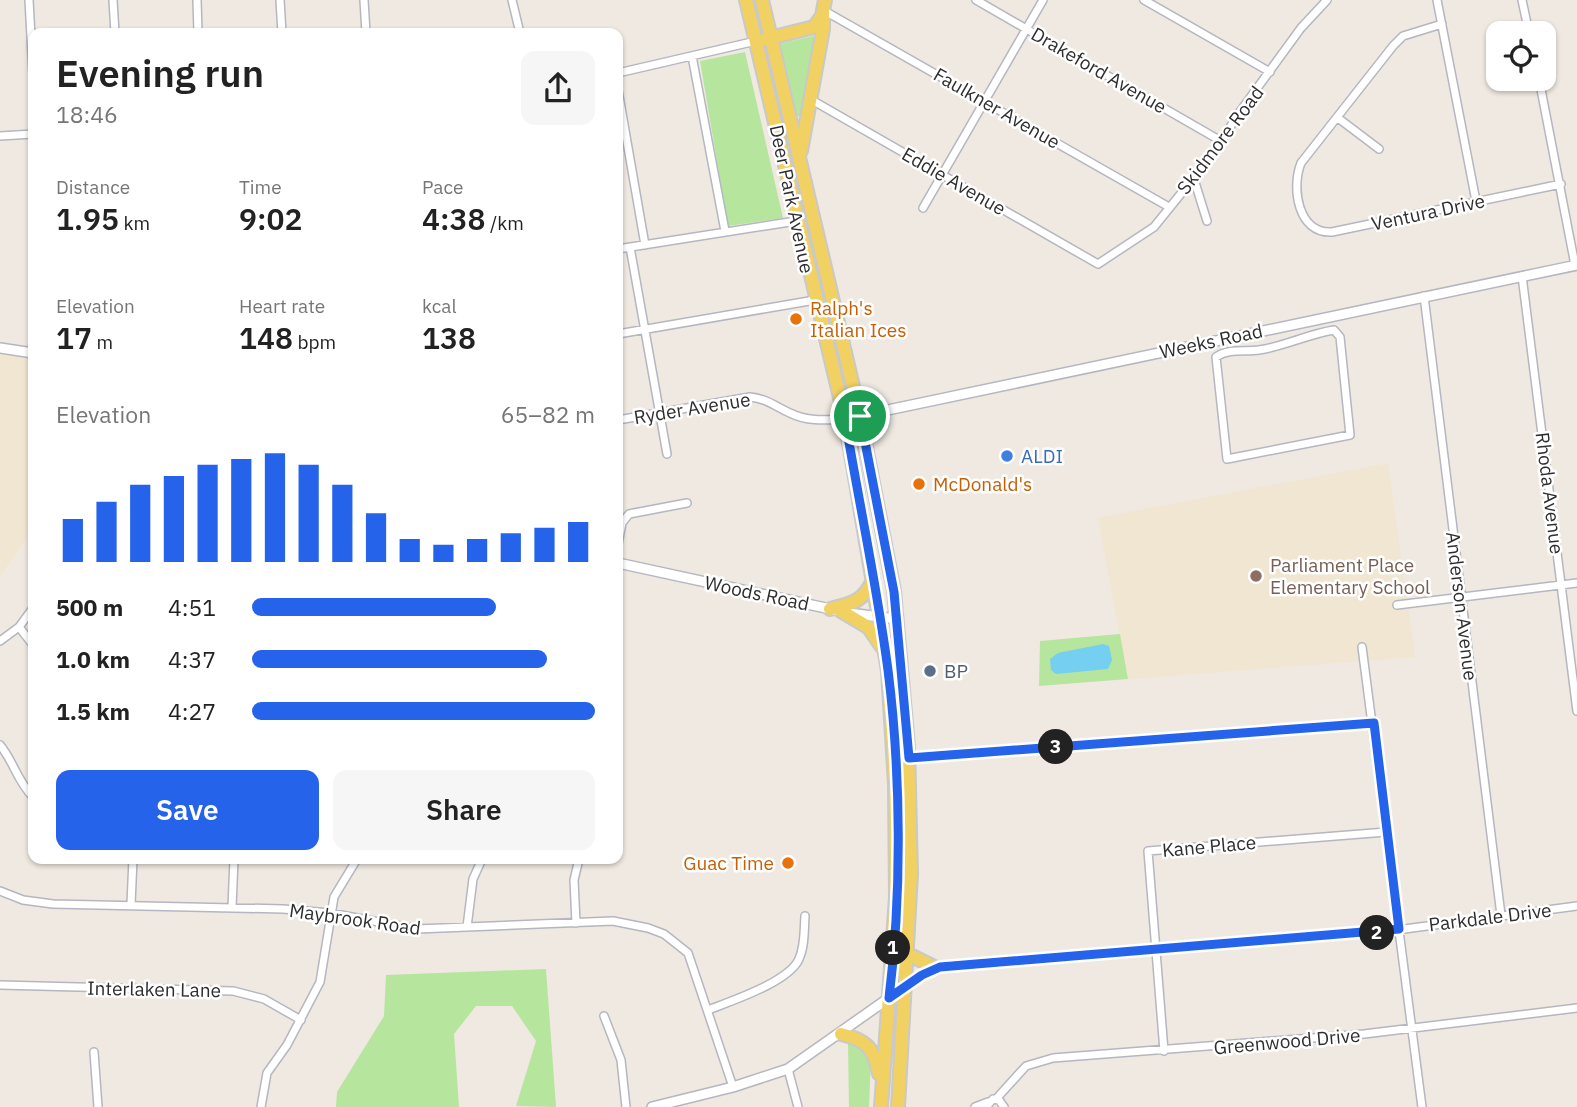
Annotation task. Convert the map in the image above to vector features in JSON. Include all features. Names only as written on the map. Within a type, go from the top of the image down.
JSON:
[{"type":"main road","name":"Deer Park Avenue","points":[[746,0],[796,221],[845,419],[885,653],[896,835],[882,1101]]},
{"type":"main road","name":"Deer Park Avenue","points":[[762,0],[860,416],[874,482],[896,619],[909,758],[911,874],[898,1107]]},
{"type":"main road","points":[[757,40],[811,29],[819,23],[824,5]]},
{"type":"main road","points":[[800,167],[809,99],[823,29],[824,5]]},
{"type":"main road","points":[[836,610],[865,596],[873,579]]},
{"type":"main road","points":[[836,610],[868,628],[885,653]]},
{"type":"main road","points":[[908,954],[936,968]]},
{"type":"main road","points":[[841,1034],[862,1040],[873,1049],[882,1101]]},
{"type":"street","points":[[29,0],[31,28]]},
{"type":"street","points":[[113,0],[115,28]]},
{"type":"street","points":[[197,0],[198,28]]},
{"type":"street","points":[[279,0],[282,28]]},
{"type":"street","points":[[364,0],[366,28]]},
{"type":"street","points":[[512,0],[519,28]]},
{"type":"street","name":"Drakeford Avenue","points":[[976,0],[1221,141]]},
{"type":"street","points":[[923,208],[1042,0]]},
{"type":"street","points":[[1144,0],[1270,72]]},
{"type":"street","points":[[1312,0],[1324,3]]},
{"type":"street","points":[[1437,0],[1476,201]]},
{"type":"street","points":[[1522,0],[1526,21]]},
{"type":"street","name":"Skidmore Road","points":[[1098,264],[1154,227],[1324,3]]},
{"type":"street","name":"Faulkner Avenue","points":[[824,5],[985,102],[1169,207]]},
{"type":"street","points":[[1379,149],[1338,118],[1382,58],[1403,36],[1442,24]]},
{"type":"street","points":[[623,72],[757,40]]},
{"type":"street","points":[[692,56],[724,231]]},
{"type":"street","points":[[1542,91],[1576,265]]},
{"type":"street","name":"Eddie Avenue","points":[[809,99],[1098,264]]},
{"type":"street","name":"Ventura Drive","points":[[1338,118],[1301,163],[1297,174],[1302,214],[1313,229],[1322,233],[1561,184]]},
{"type":"street","points":[[623,119],[645,245]]},
{"type":"street","points":[[0,136],[28,134]]},
{"type":"street","points":[[1193,176],[1201,210],[1207,221]]},
{"type":"street","points":[[623,248],[796,221]]},
{"type":"street","points":[[631,247],[667,454]]},
{"type":"street","name":"Weeks Road","points":[[845,419],[1576,265]]},
{"type":"street","name":"Rhoda Avenue","points":[[1522,276],[1577,711]]},
{"type":"street","name":"Anderson Avenue","points":[[1424,296],[1501,915]]},
{"type":"street","points":[[623,333],[815,300]]},
{"type":"street","points":[[1282,326],[1285,345]]},
{"type":"street","points":[[1263,330],[1266,349]]},
{"type":"street","points":[[1334,330],[1338,333],[1350,435],[1227,459],[1216,357],[1221,353],[1285,345],[1324,332],[1334,330]]},
{"type":"street","points":[[0,348],[28,352]]},
{"type":"street","name":"Ryder Avenue","points":[[623,419],[750,397],[769,399],[789,413],[814,421],[845,419]]},
{"type":"street","points":[[623,522],[629,514],[687,503]]},
{"type":"street","name":"Woods Road","points":[[623,564],[880,619],[896,619]]},
{"type":"street","points":[[1397,605],[1577,583]]},
{"type":"street","points":[[0,641],[19,628],[28,615]]},
{"type":"street","points":[[19,628],[28,639]]},
{"type":"street","points":[[1362,647],[1422,1107]]},
{"type":"street","points":[[909,758],[1374,723]]},
{"type":"street","points":[[0,745],[10,760],[15,776],[28,791]]},
{"type":"street","name":"Kane Place","points":[[1164,1051],[1148,851],[1386,832]]},
{"type":"street","points":[[131,904],[133,864]]},
{"type":"street","points":[[232,907],[234,864]]},
{"type":"street","points":[[261,1107],[267,1073],[301,1020],[320,982],[330,913],[339,885],[354,864]]},
{"type":"street","points":[[467,927],[473,879],[480,864]]},
{"type":"street","points":[[576,923],[574,880],[578,864]]},
{"type":"street","name":"Maybrook Road","points":[[0,891],[23,900],[45,903],[232,907],[330,913],[417,929],[628,923],[664,933],[688,953],[733,1087]]},
{"type":"street","name":"Parkdale Drive","points":[[906,986],[936,968],[1399,929],[1577,906]]},
{"type":"street","points":[[708,1010],[787,974],[798,963],[803,948],[806,916]]},
{"type":"street","name":"Interlaken Lane","points":[[0,985],[233,991],[264,999],[301,1020]]},
{"type":"street","points":[[652,1107],[733,1087],[788,1069],[906,986]]},
{"type":"street","name":"Greenwood Drive","points":[[996,1099],[1026,1066],[1040,1061],[1412,1029],[1577,1009]]},
{"type":"street","points":[[604,1016],[621,1060],[626,1107]]},
{"type":"street","points":[[94,1052],[97,1107]]},
{"type":"street","points":[[788,1069],[798,1107]]},
{"type":"street","points":[[1003,1106],[1007,1087]]},
{"type":"street","points":[[975,1107],[987,1105],[996,1099],[1003,1106]]},
{"type":"shaded area","points":[[0,353],[28,357],[28,537],[0,576]]},
{"type":"shaded area","name":"Parliament Place Elementary School","points":[[1388,463],[1415,657],[1128,679],[1098,518]]},
{"type":"green space","points":[[813,36],[816,42],[801,116],[795,117],[778,44]]},
{"type":"green space","points":[[745,52],[783,218],[728,226],[700,61]]},
{"type":"green space","points":[[1120,634],[1128,679],[1039,686],[1040,641]]},
{"type":"green space","points":[[546,969],[556,1107],[516,1106],[536,1041],[512,1006],[476,1006],[454,1034],[459,1107],[336,1107],[337,1092],[384,1016],[386,975]]},
{"type":"green space","points":[[848,1042],[857,1042],[871,1057],[869,1107],[849,1107]]},
{"type":"water","points":[[1103,644],[1109,646],[1112,660],[1108,669],[1056,674],[1051,670],[1050,659],[1058,653]]},
{"type":"place","name":"Ralph's Italian Ices","points":[[796,319]]},
{"type":"place","name":"ALDI","points":[[1007,456]]},
{"type":"place","name":"McDonald's","points":[[919,484]]},
{"type":"place","name":"Parliament Place Elementary School","points":[[1256,576]]},
{"type":"place","name":"BP","points":[[930,671]]},
{"type":"place","name":"Guac Time","points":[[788,863]]},
{"type":"route","points":[[860,416],[873,471],[894,592],[909,758],[1374,723],[1399,929],[1304,939],[940,967],[930,970],[889,998],[896,897],[895,784],[888,671],[845,419],[860,416]]}]
